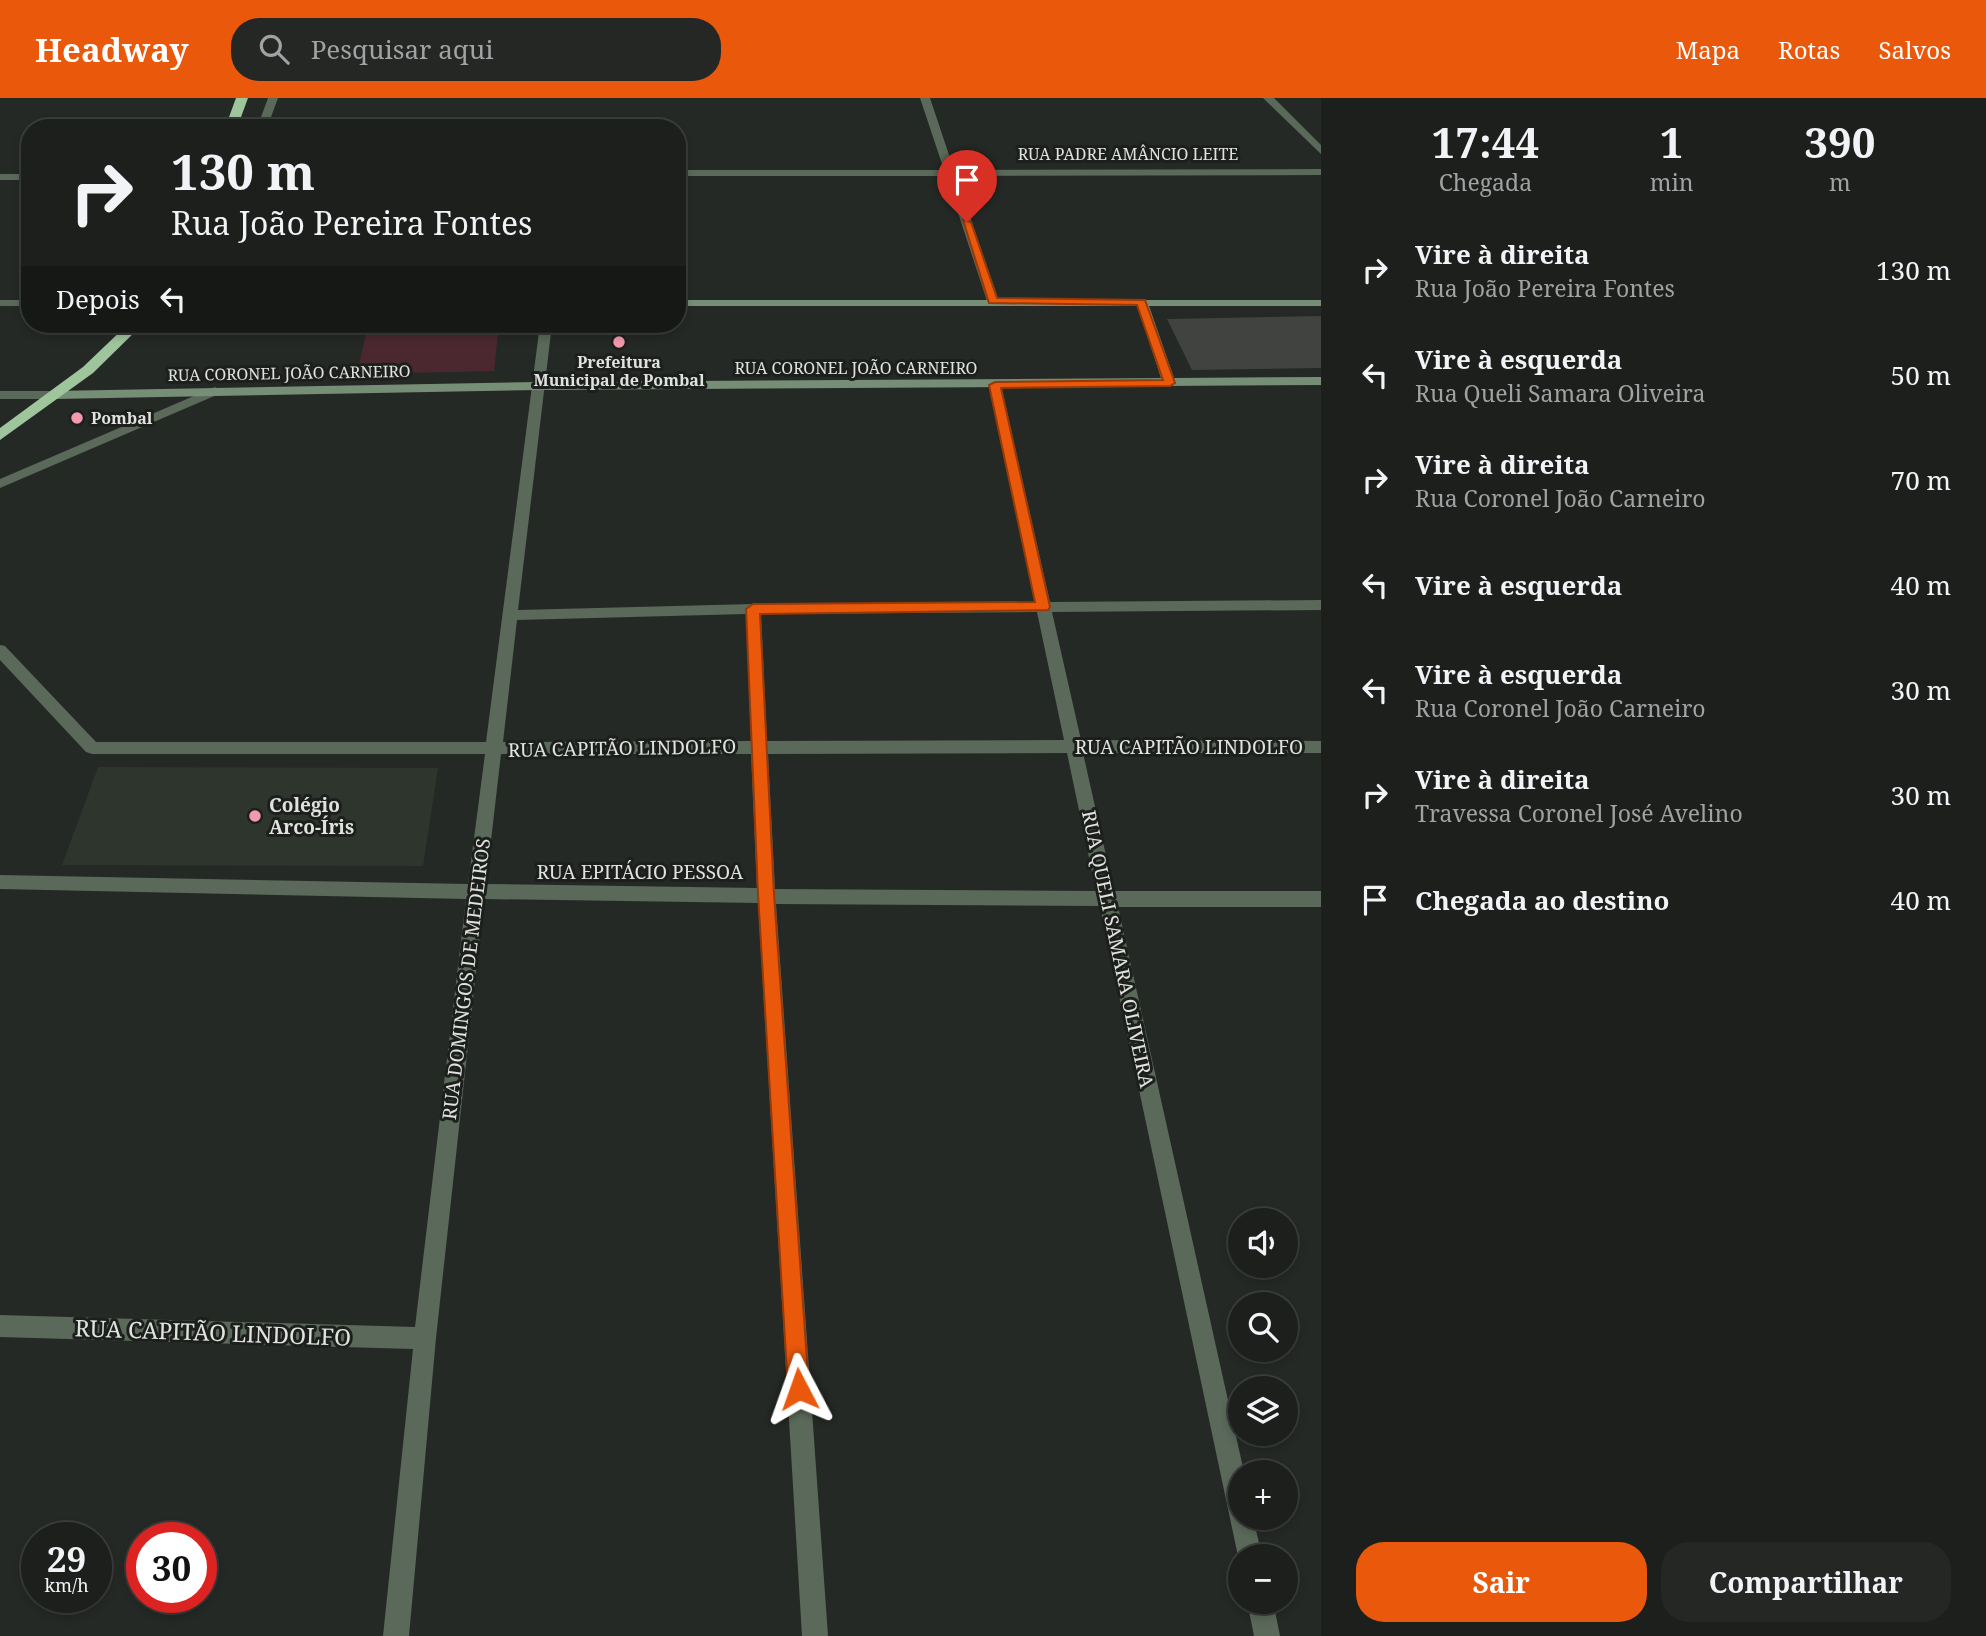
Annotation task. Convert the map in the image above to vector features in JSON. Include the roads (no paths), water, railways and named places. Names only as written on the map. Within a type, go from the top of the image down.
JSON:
[{"type":"highway","points":[[234,119],[242,98]]},
{"type":"highway","points":[[0,435],[97,363],[127,333]]},
{"type":"main road","points":[[1142,302],[1170,383]]},
{"type":"main road","points":[[686,303],[1321,303]]},
{"type":"main road","name":"RUA CORONEL JOÃO CARNEIRO","points":[[55,395],[538,386],[1321,382]]},
{"type":"street","points":[[265,119],[273,98]]},
{"type":"street","points":[[925,98],[993,301]]},
{"type":"street","points":[[1268,98],[1300,127],[1321,151]]},
{"type":"street","name":"RUA PADRE AMÂNCIO LEITE","points":[[1285,170],[1321,164]]},
{"type":"street","name":"RUA PADRE AMÂNCIO LEITE","points":[[686,173],[949,170],[1321,172]]},
{"type":"street","points":[[0,177],[21,177]]},
{"type":"street","points":[[0,303],[21,303]]},
{"type":"street","name":"RUA DOMINGOS DE MEDEIROS","points":[[396,1636],[425,1338],[509,615],[545,333]]},
{"type":"street","name":"RUA QUELI SAMARA OLIVEIRA","points":[[995,385],[1229,1460]]},
{"type":"street","points":[[0,484],[215,391]]},
{"type":"street","points":[[0,395],[55,395]]},
{"type":"street","points":[[509,615],[753,609],[1321,605]]},
{"type":"street","points":[[753,609],[766,894],[815,1636]]},
{"type":"street","name":"RUA CAPITÃO LINDOLFO","points":[[0,650],[92,748],[494,750],[759,746],[1321,747]]},
{"type":"street","name":"RUA EPITÁCIO PESSOA","points":[[0,882],[476,892],[1321,900]]},
{"type":"street","name":"RUA CAPITÃO LINDOLFO","points":[[0,1326],[425,1338]]},
{"type":"street","points":[[1263,1614],[1268,1636]]},
{"type":"place","name":"Prefeitura Municipal de Pombal","points":[[619,342]]},
{"type":"place","name":"Pombal","points":[[77,418]]},
{"type":"place","name":"Colégio Arco-Íris","points":[[255,816]]}]
